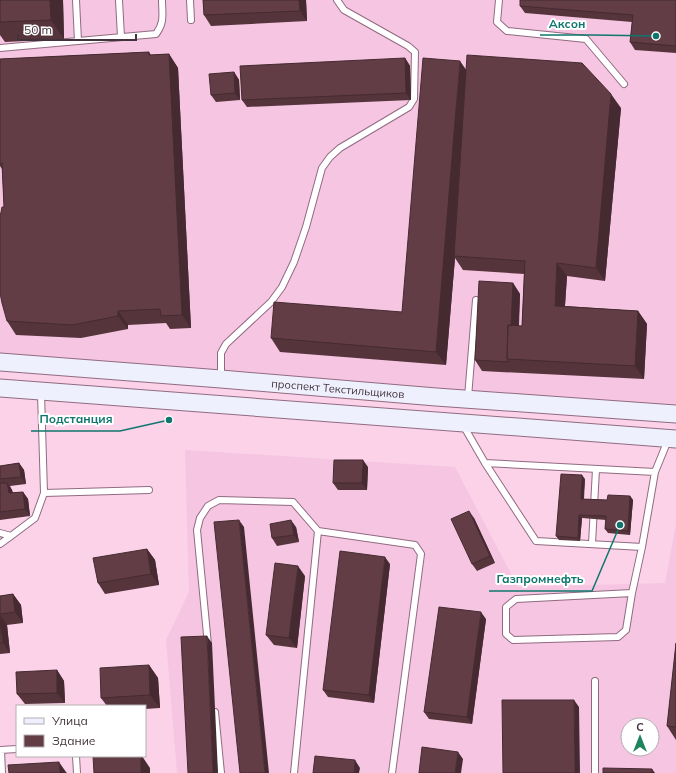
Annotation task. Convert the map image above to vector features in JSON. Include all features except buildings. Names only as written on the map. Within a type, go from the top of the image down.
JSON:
[{"type":"main road","name":"проспект Текстильщиков","points":[[0,362],[676,414]]},
{"type":"main road","points":[[0,388],[672,439]]},
{"type":"lane","points":[[76,0],[78,41]]},
{"type":"lane","points":[[119,0],[121,37]]},
{"type":"lane","points":[[0,48],[156,34],[161,27],[162,0]]},
{"type":"lane","points":[[190,0],[191,20]]},
{"type":"lane","points":[[222,379],[221,353],[226,344],[272,302],[285,281],[294,262],[306,227],[322,168],[330,157],[340,148],[409,107],[414,99],[414,52],[408,46],[344,10],[337,0]]},
{"type":"lane","points":[[499,0],[497,22],[507,31],[586,39],[624,84]]},
{"type":"lane","points":[[468,399],[476,300]]},
{"type":"lane","points":[[0,544],[36,518],[44,493],[41,391]]},
{"type":"lane","points":[[462,423],[485,463],[536,541],[642,547]]},
{"type":"lane","points":[[632,593],[516,599],[506,607],[506,634],[512,640],[618,637],[626,630],[655,472],[672,439]]},
{"type":"lane","points":[[485,463],[655,472]]},
{"type":"lane","points":[[592,544],[596,469]]},
{"type":"lane","points":[[44,493],[149,490]]},
{"type":"lane","points":[[208,648],[197,530],[200,518],[208,506],[219,500],[293,502],[318,531],[415,545],[421,554],[392,773]]},
{"type":"lane","points":[[294,773],[318,531]]},
{"type":"lane","points":[[0,533],[11,536]]},
{"type":"lane","points":[[595,681],[596,773]]},
{"type":"lane","points":[[214,702],[221,773]]},
{"type":"lane","points":[[2,773],[0,750],[16,750]]},
{"type":"lane","points":[[76,757],[77,773]]},
{"type":"shaded area","points":[[0,0],[676,0],[676,417],[0,356]]},
{"type":"shaded area","points":[[185,450],[455,467],[518,587],[665,583],[676,524],[676,773],[177,773],[166,640],[189,592]]},
{"type":"place","name":"Аксон","points":[[656,36]]},
{"type":"place","name":"Подстанция","points":[[169,420]]},
{"type":"place","name":"Газпромнефть","points":[[620,525]]}]
